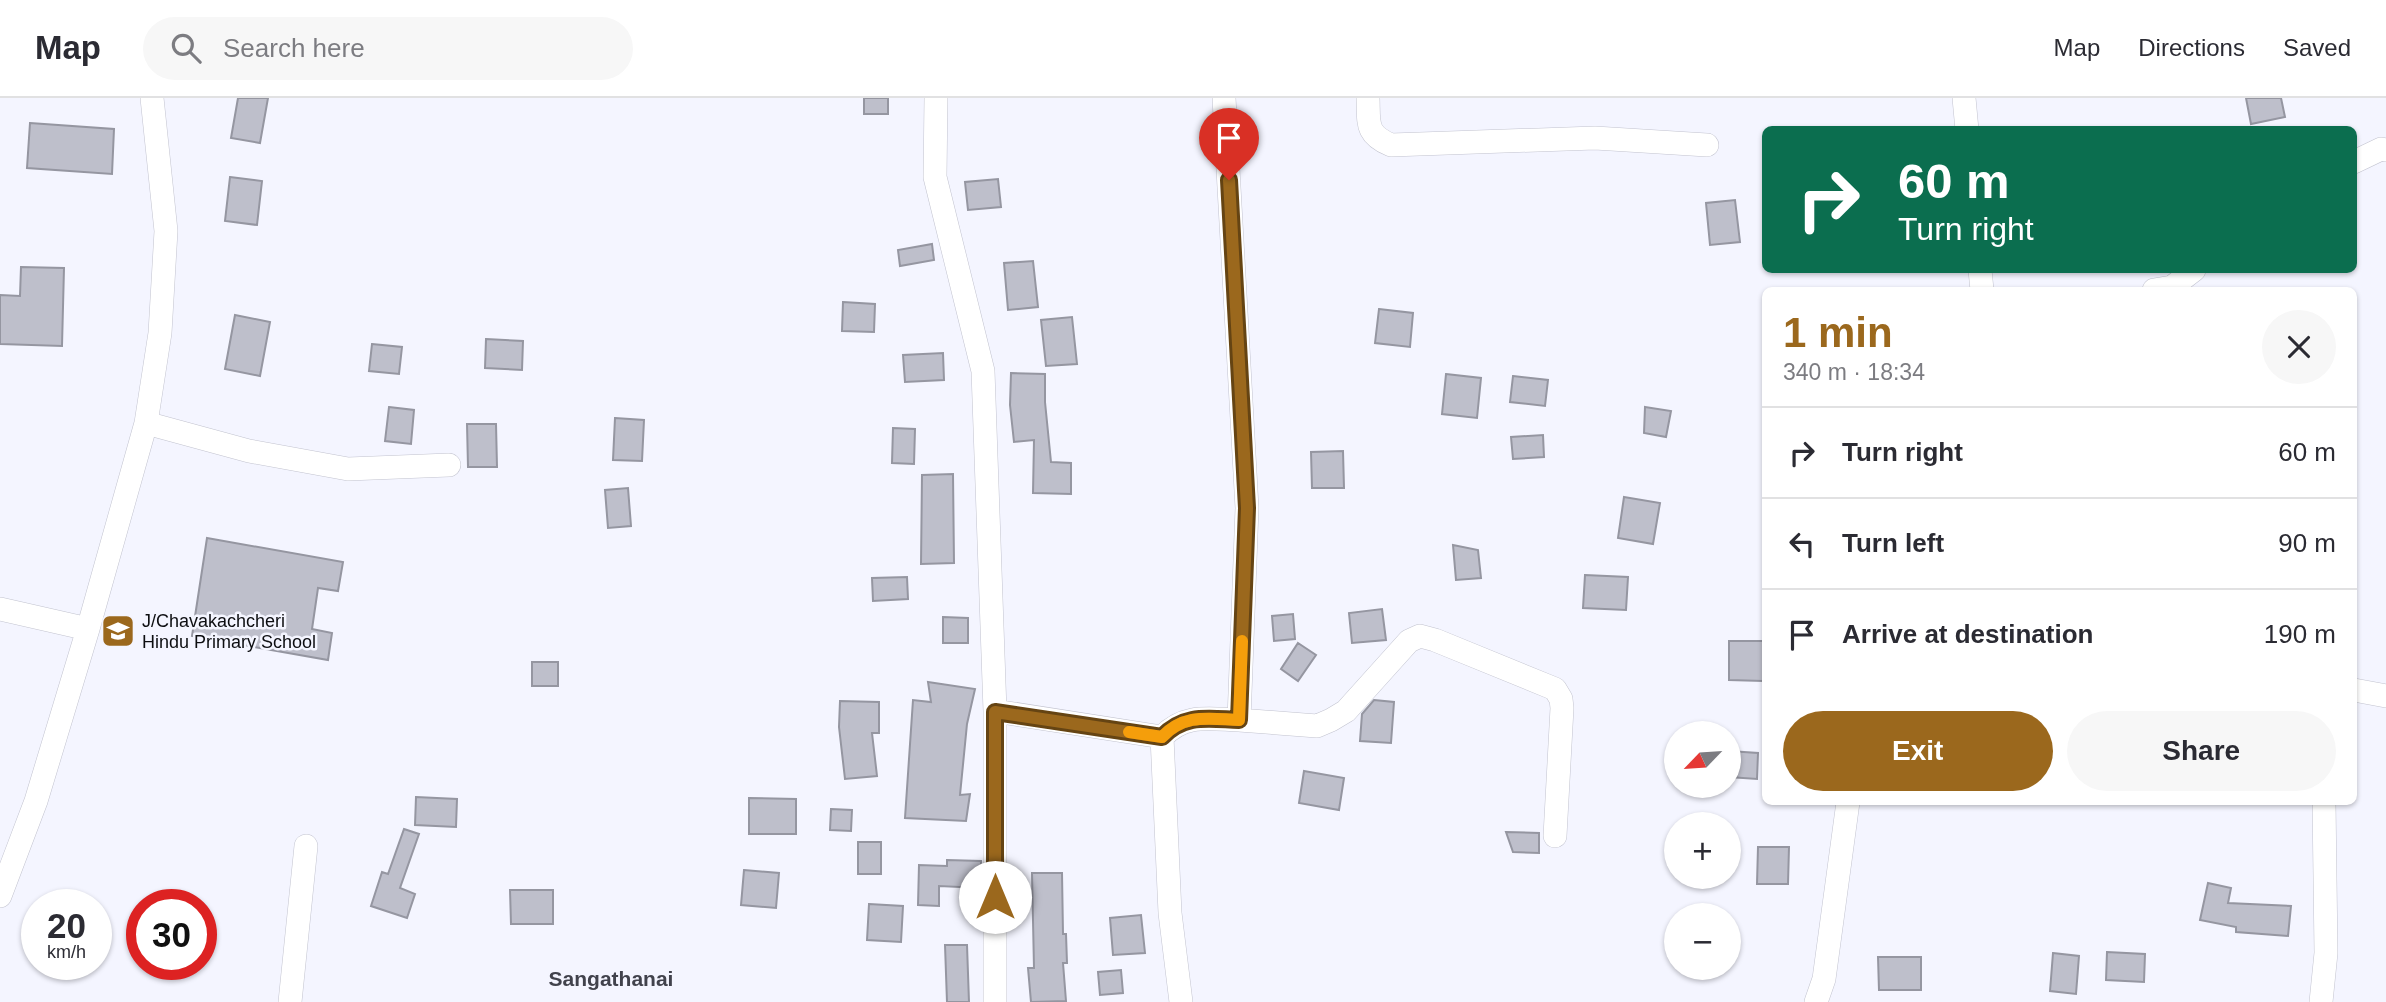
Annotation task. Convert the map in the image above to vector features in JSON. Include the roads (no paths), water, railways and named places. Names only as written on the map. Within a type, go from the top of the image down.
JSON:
[{"type":"street","points":[[0,896],[36,801],[146,423],[160,333],[166,231],[152,98]]},
{"type":"street","points":[[936,98],[935,177],[983,371],[995,712],[995,1002]]},
{"type":"street","points":[[1224,98],[1247,508],[1239,720]]},
{"type":"street","points":[[1368,98],[1369,128],[1377,139],[1391,145],[1595,138],[1707,145]]},
{"type":"street","points":[[1964,98],[1967,126]]},
{"type":"street","points":[[2357,161],[2381,149],[2386,150]]},
{"type":"street","points":[[2168,287],[2190,273]]},
{"type":"street","points":[[146,423],[249,451],[348,469],[449,465]]},
{"type":"street","points":[[0,609],[88,629]]},
{"type":"street","points":[[1181,1002],[1170,913],[1162,737],[1173,725],[1192,719],[1317,726],[1346,711],[1409,641],[1420,636],[1435,640],[1555,689],[1561,699],[1562,708],[1555,836]]},
{"type":"street","points":[[2357,691],[2386,696]]},
{"type":"street","points":[[995,712],[1162,737]]},
{"type":"street","points":[[1816,1002],[1824,979],[1848,805]]},
{"type":"street","points":[[2321,1002],[2326,953],[2324,805]]},
{"type":"street","points":[[290,1002],[306,846]]},
{"type":"place","name":"J/Chavakachcheri Hindu Primary School","points":[[118,631]]},
{"type":"district","name":"Sangathanai","points":[[611,979]]}]
